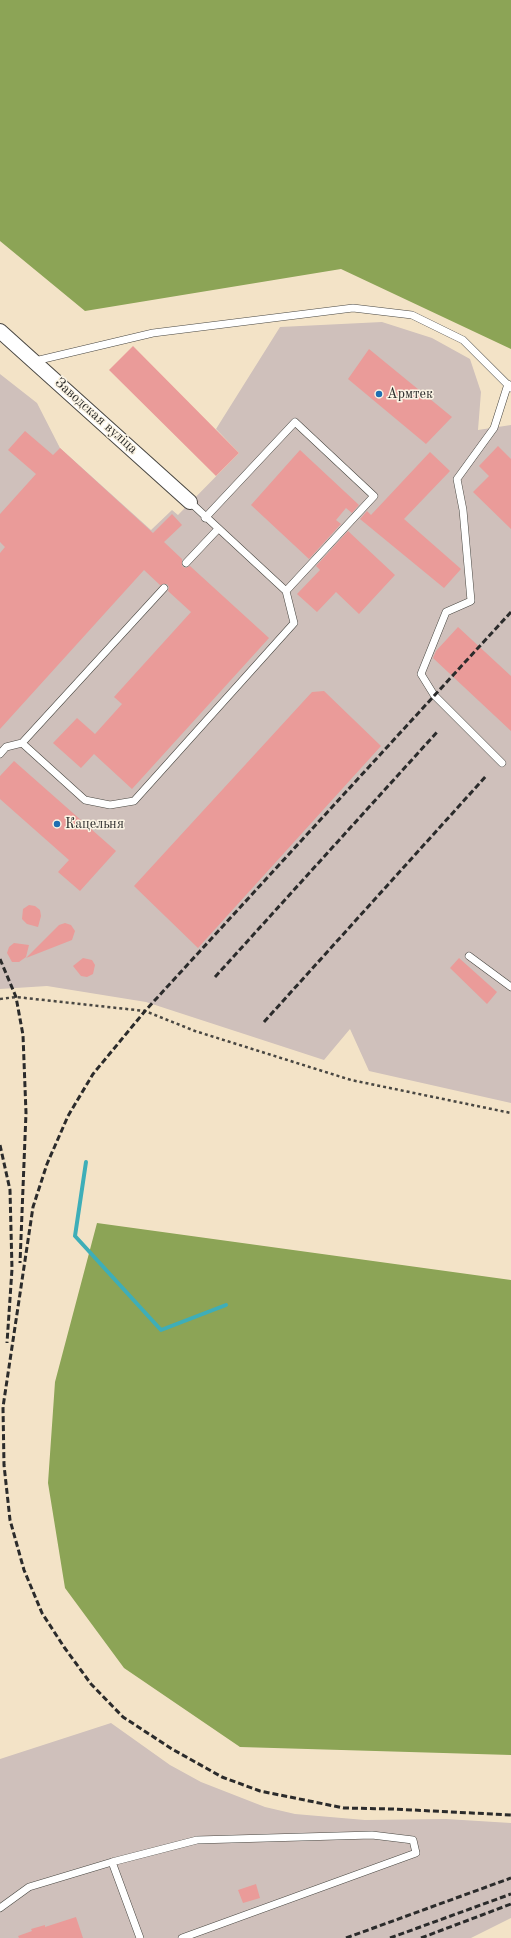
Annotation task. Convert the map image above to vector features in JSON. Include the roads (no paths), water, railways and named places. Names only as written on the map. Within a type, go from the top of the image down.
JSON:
[{"type":"street","name":"Заводская вуліца","points":[[0,332],[190,502]]},
{"type":"lane","points":[[35,362],[154,333],[353,308],[412,315],[464,340],[510,386],[494,428],[456,479],[463,510],[471,601],[446,612],[421,674],[434,695],[502,763]]},
{"type":"lane","points":[[205,518],[295,422],[374,496],[286,591]]},
{"type":"lane","points":[[22,742],[85,800],[110,805],[134,801],[294,623],[286,591],[205,518],[190,502]]},
{"type":"lane","points":[[186,563],[218,529]]},
{"type":"lane","points":[[0,754],[6,747],[22,742],[164,588]]},
{"type":"lane","points":[[469,956],[511,987]]},
{"type":"lane","points":[[0,1908],[29,1887],[112,1862],[197,1840],[372,1835],[413,1840],[416,1853],[182,1938]]},
{"type":"lane","points":[[112,1862],[140,1938]]},
{"type":"waterway","points":[[86,1162],[75,1236],[161,1330],[226,1305]]},
{"type":"railway","points":[[511,612],[145,1011],[93,1074],[68,1116],[47,1164],[33,1207],[3,1407],[4,1465],[10,1520],[24,1570],[42,1613],[64,1647],[91,1684],[123,1717],[172,1749],[222,1777],[260,1791],[344,1808],[511,1815]]},
{"type":"railway","points":[[215,977],[438,731]]},
{"type":"railway","points":[[264,1022],[487,775]]},
{"type":"railway","points":[[0,959],[16,997],[23,1035],[26,1113],[20,1263]]},
{"type":"railway","points":[[0,1145],[10,1190],[12,1269],[7,1343]]},
{"type":"railway","points":[[346,1938],[511,1878]]},
{"type":"railway","points":[[390,1938],[511,1894]]},
{"type":"railway","points":[[421,1938],[511,1904]]},
{"type":"place","name":"Армтек","points":[[379,394]]},
{"type":"place","name":"Кацельня","points":[[57,824]]}]
